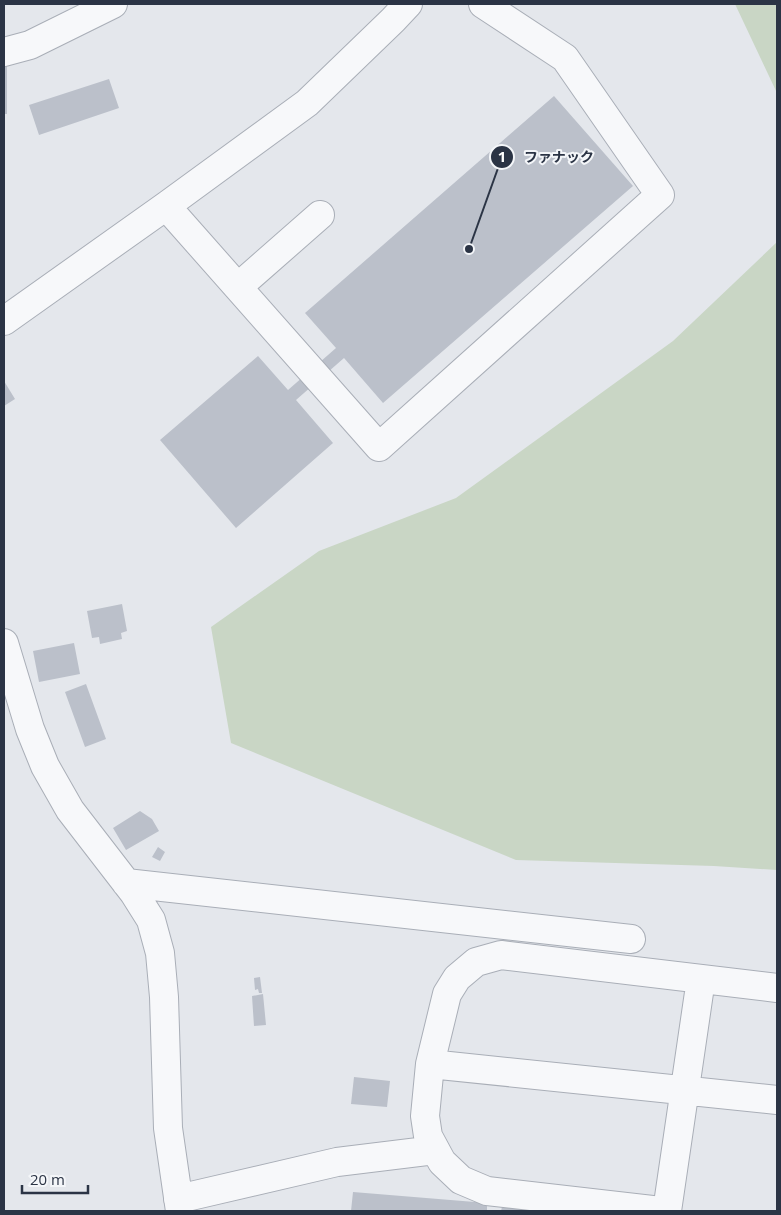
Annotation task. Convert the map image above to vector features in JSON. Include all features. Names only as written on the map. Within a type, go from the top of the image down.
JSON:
[{"type":"street","points":[[4,52],[30,45],[113,4]]},
{"type":"street","points":[[4,321],[307,103],[408,4]]},
{"type":"street","points":[[166,206],[379,447],[660,195],[565,58],[483,4]]},
{"type":"street","points":[[238,287],[320,215]]},
{"type":"street","points":[[4,643],[30,729],[44,766],[70,810],[126,883],[151,920],[160,952],[164,997],[168,1128],[179,1205],[337,1162],[435,1150]]},
{"type":"street","points":[[126,883],[631,939]]},
{"type":"street","points":[[660,1211],[486,1191],[461,1180],[442,1162],[428,1136],[425,1116],[430,1064],[447,994],[457,978],[476,962],[500,955],[777,988]]},
{"type":"street","points":[[667,1211],[701,979]]},
{"type":"street","points":[[430,1064],[777,1100]]},
{"type":"green space","points":[[735,4],[777,4],[777,93]]},
{"type":"green space","points":[[777,242],[777,870],[714,866],[516,860],[231,743],[211,627],[319,551],[456,498],[673,341]]},
{"type":"building","points":[[4,66],[7,66],[7,114],[4,114]]},
{"type":"building","points":[[109,79],[119,108],[39,135],[29,105]]},
{"type":"building","points":[[554,96],[633,186],[383,403],[344,358],[296,400],[333,443],[236,528],[160,440],[258,356],[288,390],[336,348],[305,313]]},
{"type":"building","points":[[4,381],[15,399],[4,406]]},
{"type":"building","points":[[122,604],[127,631],[121,633],[122,639],[100,644],[99,637],[92,638],[87,611]]},
{"type":"building","points":[[74,643],[80,674],[39,682],[33,651]]},
{"type":"building","points":[[86,684],[106,739],[85,747],[65,692]]},
{"type":"building","points":[[140,811],[152,819],[159,831],[126,850],[113,828]]},
{"type":"building","points":[[158,847],[165,852],[160,861],[152,857]]},
{"type":"building","points":[[260,977],[262,993],[259,993],[258,989],[255,990],[254,978]]},
{"type":"building","points":[[263,994],[266,1025],[254,1026],[252,996]]},
{"type":"building","points":[[354,1077],[390,1081],[387,1107],[351,1104]]},
{"type":"building","points":[[353,1192],[487,1203],[487,1211],[351,1211]]},
{"type":"building","points":[[502,1207],[536,1210],[536,1211],[501,1211]]},
{"type":"place","name":"ファナック","points":[[469,249]]}]
